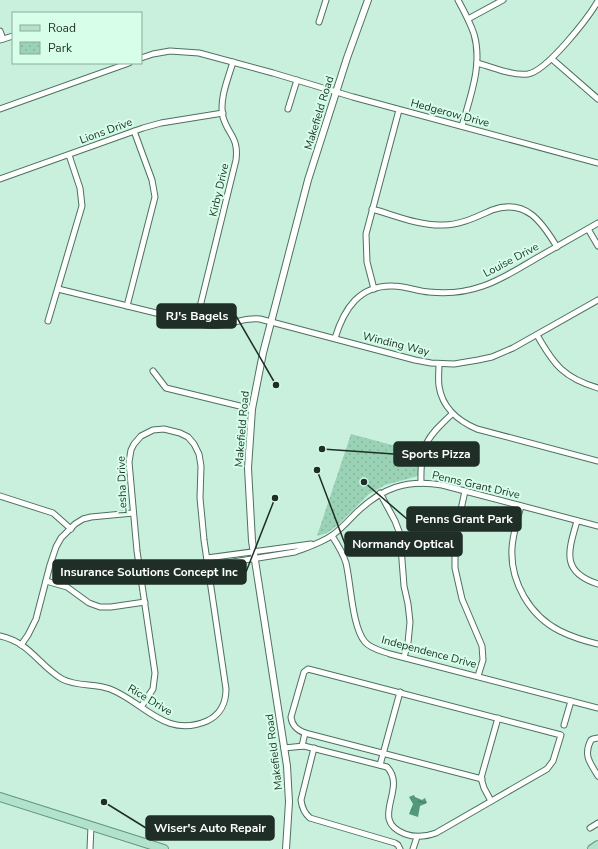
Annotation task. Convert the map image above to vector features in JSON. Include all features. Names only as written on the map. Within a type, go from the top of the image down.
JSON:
[{"type":"main road","points":[[0,797],[164,849]]},
{"type":"main road","points":[[0,801],[48,813]]},
{"type":"main road","points":[[592,849],[598,845]]},
{"type":"street","points":[[319,22],[326,0]]},
{"type":"street","name":"Makefield Road","points":[[286,849],[289,802],[284,748],[254,555],[249,498],[248,468],[252,409],[263,353],[306,187],[336,92],[368,0]]},
{"type":"street","points":[[458,0],[468,19],[474,36],[477,63],[475,77],[462,126]]},
{"type":"street","points":[[468,19],[503,0]]},
{"type":"street","points":[[477,63],[514,73],[529,74],[538,70],[552,59],[588,16],[598,1]]},
{"type":"street","points":[[0,31],[2,40],[12,36]]},
{"type":"street","name":"Hedgerow Drive","points":[[142,58],[160,52],[182,51],[199,53],[399,110],[598,163]]},
{"type":"street","points":[[552,59],[598,99]]},
{"type":"street","name":"Kirby Drive","points":[[196,323],[237,154],[235,142],[225,122],[223,113],[223,97],[233,62]]},
{"type":"street","points":[[0,110],[119,65]]},
{"type":"street","points":[[288,110],[297,80]]},
{"type":"street","points":[[374,289],[367,262],[365,242],[368,225],[399,110]]},
{"type":"street","name":"Lions Drive","points":[[0,179],[134,131],[161,123],[223,113]]},
{"type":"street","points":[[128,306],[155,197],[152,180],[134,131]]},
{"type":"street","points":[[48,321],[82,206],[80,188],[68,155]]},
{"type":"street","points":[[372,210],[424,223],[441,225],[464,222],[499,208],[514,208],[535,216],[548,232],[557,247]]},
{"type":"street","name":"Louise Drive","points":[[335,338],[341,319],[349,306],[360,296],[374,289],[393,286],[438,293],[471,290],[494,282],[598,223]]},
{"type":"street","points":[[588,229],[598,246]]},
{"type":"street","name":"Winding Way","points":[[58,289],[213,326],[230,324],[252,318],[335,338],[415,360],[439,364],[465,363],[492,357],[513,348],[598,300]]},
{"type":"street","points":[[537,335],[552,361],[563,372],[583,383],[598,388]]},
{"type":"street","points":[[439,364],[438,380],[440,392],[452,414],[461,421],[477,428],[598,461]]},
{"type":"street","points":[[153,371],[166,388],[252,409]]},
{"type":"street","points":[[421,482],[421,460],[427,441],[437,428],[452,414]]},
{"type":"street","name":"Lesha Drive","points":[[141,707],[153,689],[155,673],[133,513],[129,462],[131,450],[141,436],[154,430],[170,430],[184,434],[194,444],[200,457],[200,498],[207,558]]},
{"type":"street","name":"Penns Grant Drive","points":[[254,555],[294,552],[318,543],[332,536],[380,493],[397,486],[421,482],[442,485],[598,526]]},
{"type":"street","points":[[466,491],[457,523],[455,568],[462,599],[482,646],[483,660],[478,676]]},
{"type":"street","points":[[380,493],[395,521],[400,534],[404,586],[410,622],[408,643],[404,657]]},
{"type":"street","points":[[0,496],[52,513],[70,529]]},
{"type":"street","points":[[521,506],[514,531],[512,550],[516,577],[525,598],[538,615],[550,625],[568,635],[598,644]]},
{"type":"street","points":[[21,644],[32,629],[36,619],[56,547],[61,538],[79,521],[91,517],[133,513]]},
{"type":"street","points":[[577,521],[570,550],[572,564],[581,577],[598,584]]},
{"type":"street","name":"Independence Drive","points":[[332,536],[340,549],[345,562],[356,623],[360,635],[364,641],[371,646],[404,657],[598,708]]},
{"type":"street","points":[[207,558],[254,555]]},
{"type":"street","points":[[208,566],[254,555]]},
{"type":"street","name":"Rice Drive","points":[[0,636],[21,644],[53,672],[65,680],[111,689],[153,715],[171,724],[190,725],[210,719],[219,712],[222,706],[226,695],[226,678],[207,558]]},
{"type":"street","points":[[46,581],[66,587],[89,603],[100,607],[111,608],[145,602]]},
{"type":"street","points":[[284,748],[302,746],[314,748],[387,767],[394,778],[388,817],[399,832],[417,837],[436,833],[550,766],[561,735],[312,670],[306,670],[302,675],[291,717],[294,726],[305,733],[482,779]]},
{"type":"street","points":[[380,765],[400,692]]},
{"type":"street","points":[[564,725],[571,701]]},
{"type":"street","points":[[491,801],[484,788],[482,779],[498,718]]},
{"type":"street","points":[[302,746],[305,733]]},
{"type":"street","points":[[598,738],[591,740],[587,754],[589,761],[598,776]]},
{"type":"street","points":[[314,748],[301,800],[306,815],[310,818],[394,843],[398,845],[400,849]]},
{"type":"street","points":[[590,828],[598,823]]},
{"type":"street","points":[[90,849],[91,826]]},
{"type":"street","points":[[414,849],[417,837]]},
{"type":"green space","points":[[351,434],[418,452],[418,476],[385,485],[369,494],[338,525],[327,533],[317,536]]},
{"type":"water","points":[[414,795],[422,800],[425,798],[427,803],[420,806],[418,817],[409,814],[413,804],[409,797]]},
{"type":"place","name":"RJ's Bagels","points":[[276,385]]},
{"type":"place","name":"Sports Pizza","points":[[322,449]]},
{"type":"place","name":"Normandy Optical","points":[[317,470]]},
{"type":"place","name":"Penns Grant Park","points":[[364,482]]},
{"type":"place","name":"Insurance Solutions Concept Inc","points":[[275,498]]},
{"type":"place","name":"Wiser's Auto Repair","points":[[104,802]]}]
